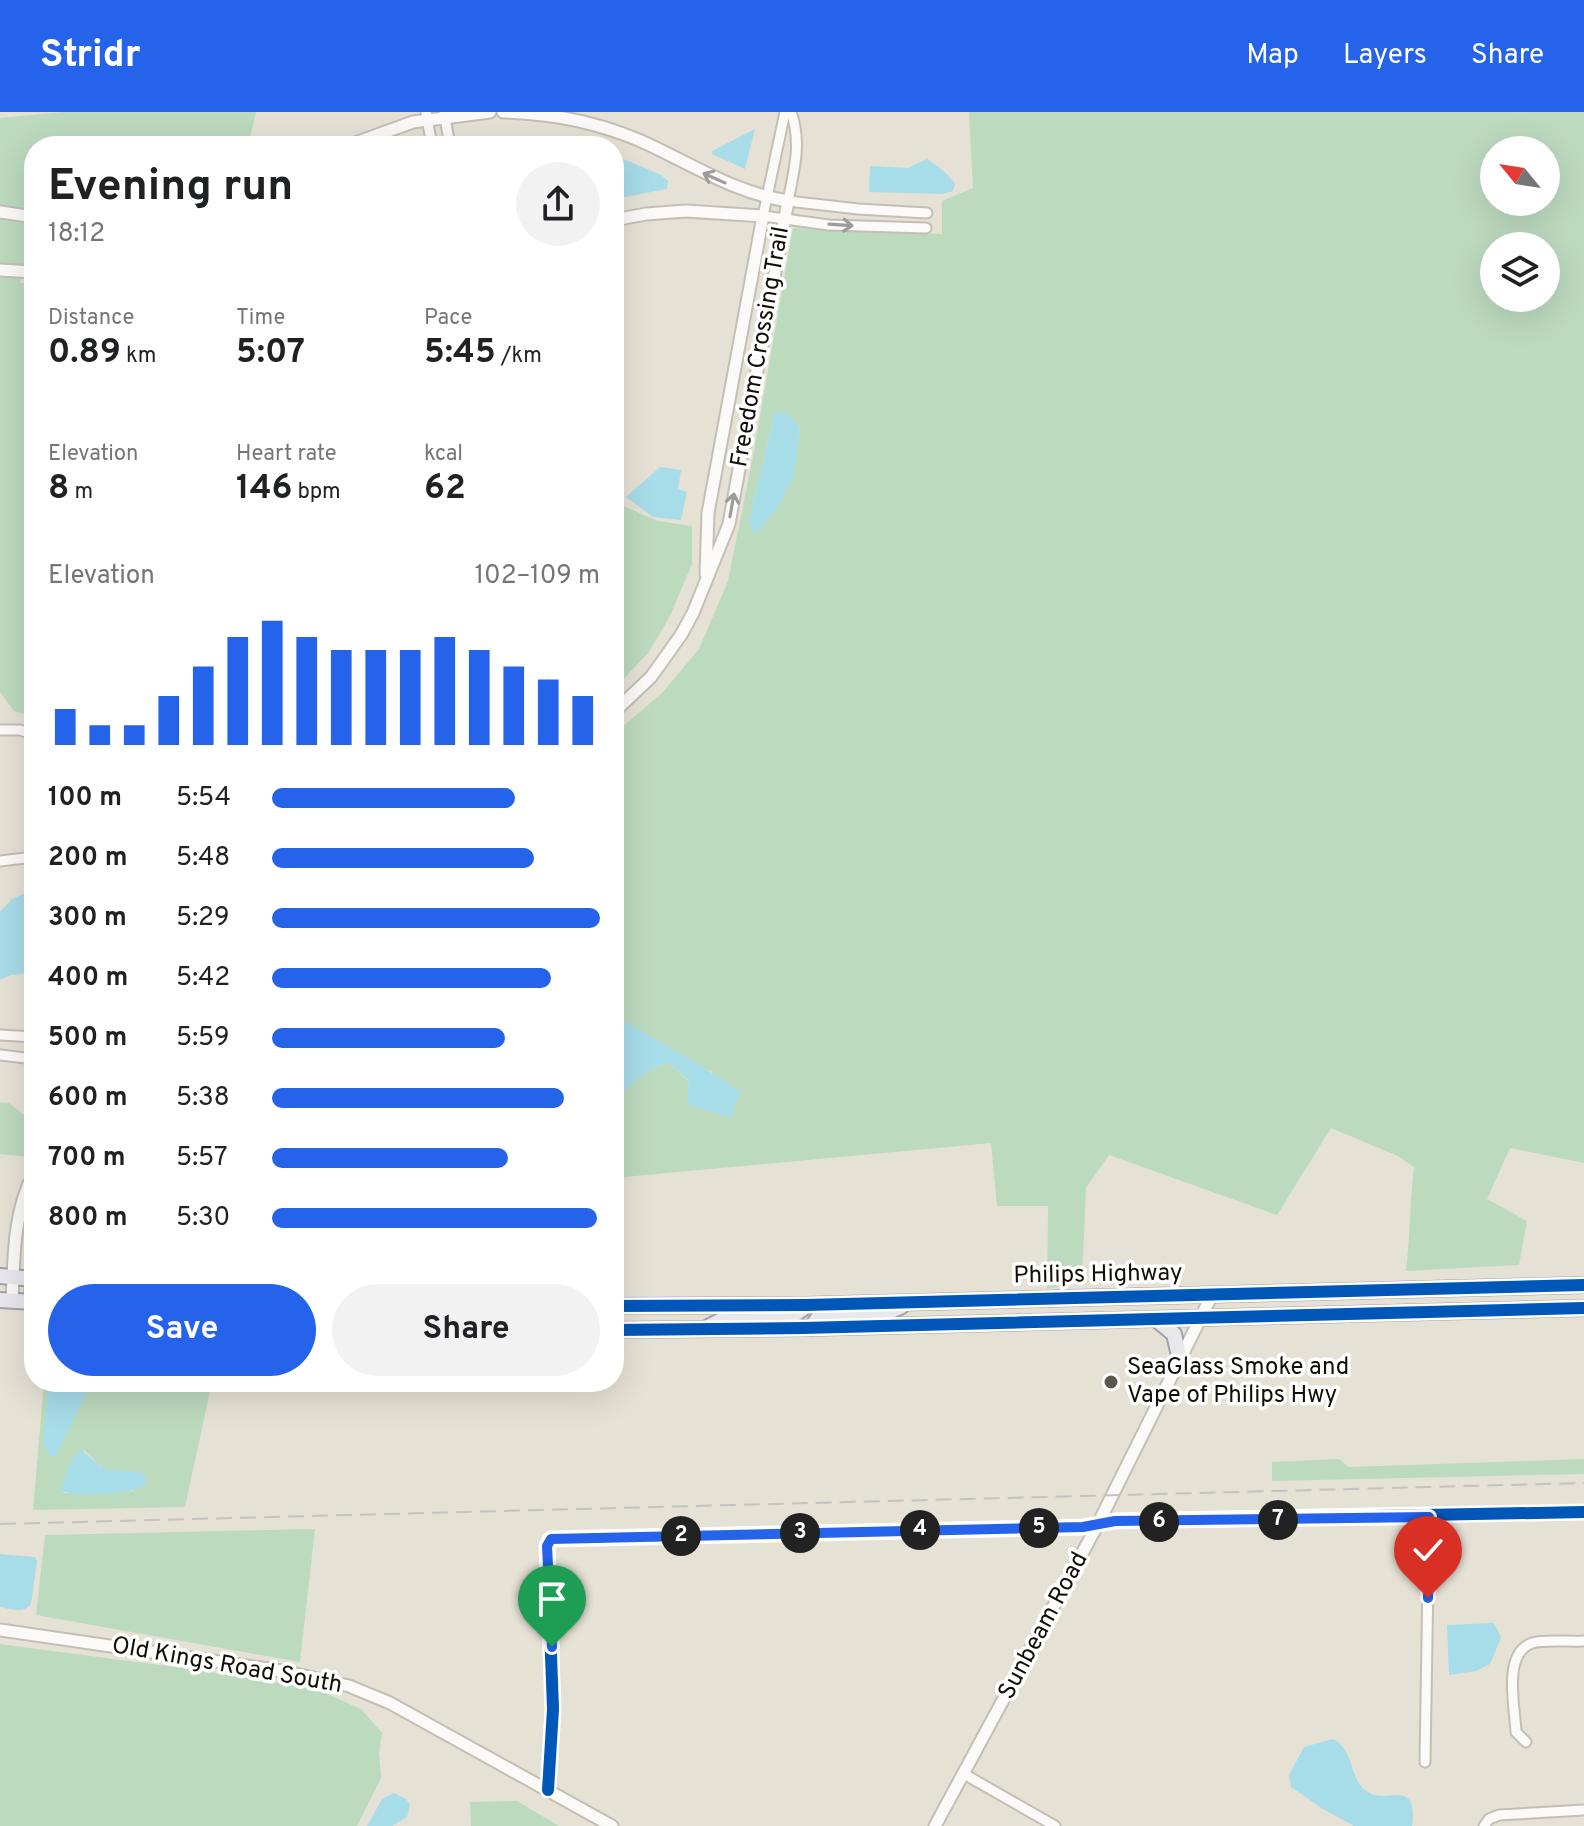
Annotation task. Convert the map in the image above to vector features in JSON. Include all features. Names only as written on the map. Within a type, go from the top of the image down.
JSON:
[{"type":"main road","name":"Philips Highway","points":[[624,1306],[806,1305],[1584,1285]]},
{"type":"main road","points":[[811,1328],[818,1318],[827,1314],[886,1313],[910,1302]]},
{"type":"main road","points":[[701,1330],[724,1319],[784,1319],[806,1305]]},
{"type":"main road","name":"Philips Highway","points":[[624,1330],[1584,1308]]},
{"type":"main road","points":[[1157,1320],[1174,1334],[1180,1360]]},
{"type":"street","points":[[372,136],[426,116],[490,112]]},
{"type":"street","points":[[503,112],[555,116],[613,130],[722,182],[767,198],[858,209],[927,213]]},
{"type":"street","name":"Freedom Crossing Trail","points":[[706,579],[708,513],[763,216],[788,112]]},
{"type":"street","name":"Freedom Crossing Trail","points":[[624,703],[651,677],[693,613],[729,524],[796,156],[797,129],[788,112]]},
{"type":"street","points":[[444,114],[448,136]]},
{"type":"street","points":[[426,116],[430,136]]},
{"type":"street","points":[[624,218],[686,211],[873,228],[926,228]]},
{"type":"street","points":[[0,212],[24,216]]},
{"type":"street","points":[[0,270],[24,271]]},
{"type":"street","points":[[0,730],[24,731]]},
{"type":"street","points":[[0,861],[24,858]]},
{"type":"street","points":[[0,1035],[24,1036]]},
{"type":"street","points":[[0,1055],[24,1058]]},
{"type":"street","points":[[6,1300],[6,1277],[17,1223],[24,1205]]},
{"type":"street","name":"Sunbeam Road","points":[[935,1826],[1098,1524],[1212,1295]]},
{"type":"street","points":[[548,1790],[553,1709],[547,1546],[551,1539],[1083,1527],[1115,1521],[1584,1512]]},
{"type":"street","points":[[1425,1762],[1429,1517]]},
{"type":"street","name":"Old Kings Road South","points":[[0,1630],[282,1671],[331,1681],[390,1703],[612,1826]]},
{"type":"street","points":[[1526,1742],[1516,1732],[1512,1666],[1520,1652],[1532,1643],[1584,1641]]},
{"type":"street","points":[[964,1774],[1055,1826]]},
{"type":"street","points":[[1484,1826],[1489,1819],[1499,1815],[1584,1810]]},
{"type":"green space","points":[[63,112],[256,112],[250,136],[24,136],[24,266],[20,283],[24,283],[24,714],[14,711],[0,692],[0,118]]},
{"type":"green space","points":[[969,112],[1584,112],[1584,1163],[1510,1148],[1487,1199],[1527,1221],[1519,1265],[1406,1271],[1414,1167],[1398,1156],[1331,1128],[1277,1215],[1109,1155],[1086,1188],[1082,1282],[1047,1289],[1048,1206],[997,1206],[991,1143],[624,1177],[624,1092],[638,1078],[669,1063],[689,1082],[687,1100],[713,1072],[695,1065],[624,1021],[624,725],[662,693],[699,649],[728,581],[793,228],[942,234],[942,201],[973,188]],"holes":[[[775,412],[787,413],[800,428],[794,474],[780,503],[749,521]]]},
{"type":"green space","points":[[624,506],[658,521],[692,526],[692,564],[670,616],[649,652],[624,678]]},
{"type":"green space","points":[[0,1102],[9,1103],[24,1115],[24,1156],[0,1154]]},
{"type":"green space","points":[[43,1392],[48,1392],[50,1456],[55,1456],[87,1392],[210,1392],[185,1507],[33,1510]],"holes":[[[84,1450],[103,1469],[134,1491],[63,1493]]]},
{"type":"green space","points":[[1339,1459],[1349,1467],[1584,1459],[1584,1474],[1272,1481],[1272,1462]]},
{"type":"green space","points":[[315,1529],[300,1662],[36,1615],[45,1535]]},
{"type":"green space","points":[[0,1644],[197,1670],[304,1687],[327,1694],[361,1709],[382,1733],[379,1753],[381,1778],[357,1826],[0,1826]]},
{"type":"green space","points":[[517,1801],[559,1826],[471,1826],[470,1802]]},
{"type":"water","points":[[755,129],[745,169],[712,154],[712,151]]},
{"type":"water","points":[[624,159],[661,175],[668,181],[667,189],[624,197]]},
{"type":"water","points":[[927,159],[952,180],[955,184],[953,191],[943,194],[869,192],[870,166],[908,168]]},
{"type":"water","points":[[775,412],[787,413],[800,428],[794,475],[780,503],[758,533],[752,531],[749,521]]},
{"type":"water","points":[[660,467],[681,470],[678,489],[687,492],[681,520],[653,517],[626,497]]},
{"type":"water","points":[[24,894],[24,974],[0,980],[0,912],[12,899]]},
{"type":"water","points":[[624,1021],[741,1093],[730,1117],[692,1106],[687,1100],[689,1081],[669,1063],[645,1073],[624,1092]]},
{"type":"water","points":[[48,1392],[87,1392],[56,1456],[50,1456],[43,1442]]},
{"type":"water","points":[[81,1449],[103,1469],[144,1473],[144,1486],[102,1494],[60,1491],[71,1461]]},
{"type":"water","points":[[0,1554],[35,1557],[37,1562],[31,1604],[24,1609],[0,1607]]},
{"type":"water","points":[[1494,1623],[1501,1638],[1490,1664],[1476,1671],[1449,1675],[1447,1625]]},
{"type":"water","points":[[1333,1739],[1345,1750],[1356,1779],[1365,1790],[1373,1795],[1399,1795],[1410,1801],[1412,1826],[1354,1826],[1291,1787],[1289,1775],[1304,1747]]},
{"type":"water","points":[[394,1793],[410,1805],[407,1817],[392,1826],[367,1826],[382,1799]]},
{"type":"railway","points":[[0,1524],[1584,1483]]},
{"type":"cycle path","points":[[624,1306],[806,1305],[1584,1285]]},
{"type":"cycle path","points":[[624,1330],[1584,1308]]},
{"type":"cycle path","points":[[548,1790],[553,1709],[547,1546],[551,1539],[1083,1527],[1115,1521],[1584,1512]]},
{"type":"place","name":"SeaGlass Smoke and Vape of Philips Hwy","points":[[1111,1382]]},
{"type":"route","points":[[552,1647],[548,1617],[547,1546],[551,1539],[1083,1527],[1115,1521],[1429,1517],[1428,1598]]}]
